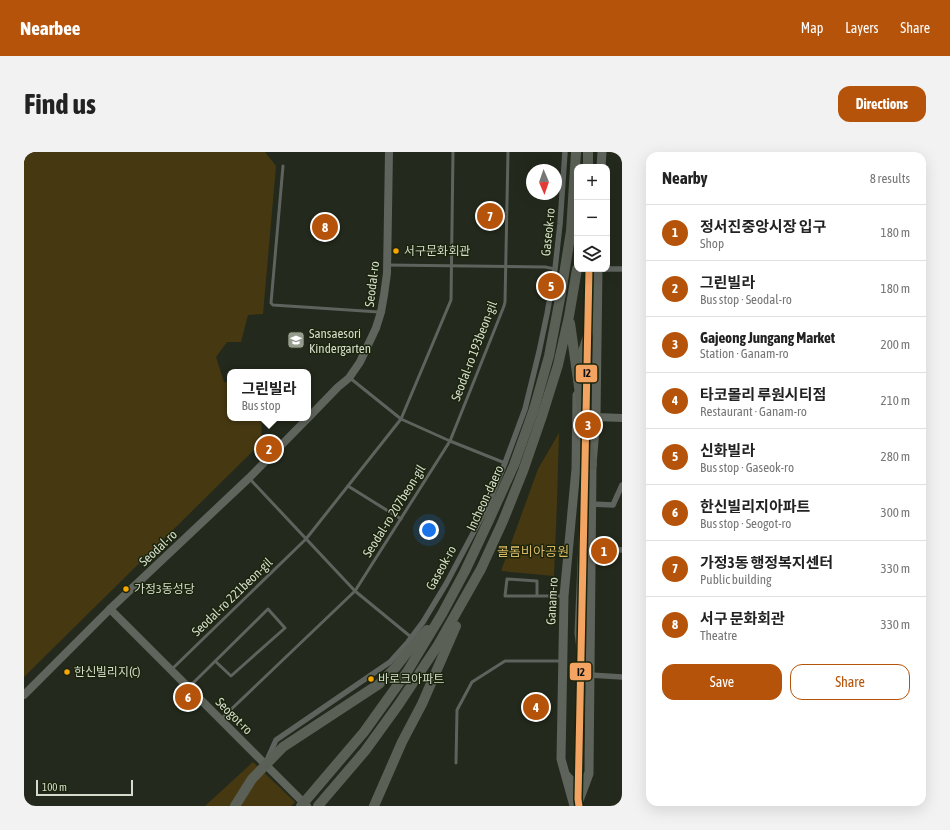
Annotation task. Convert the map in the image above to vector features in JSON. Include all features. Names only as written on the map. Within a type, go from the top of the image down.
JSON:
[{"type":"highway","name":"Incheon-daero","points":[[301,806],[364,732],[407,672],[442,614],[465,571],[490,520],[514,465],[534,409],[549,356],[571,231],[576,152]]},
{"type":"highway","points":[[588,152],[588,164]]},
{"type":"highway","name":"Incheon-daero","points":[[321,803],[365,751],[399,704],[438,645],[480,569],[503,521],[523,471],[558,365],[569,316],[576,272]]},
{"type":"highway","points":[[569,316],[587,444],[592,465]]},
{"type":"highway","points":[[374,806],[402,742],[422,704],[480,569]]},
{"type":"highway","points":[[235,806],[252,779],[283,747],[379,684],[396,667],[442,614]]},
{"type":"main road","points":[[601,164],[602,152]]},
{"type":"main road","name":"Ganam-ro","points":[[576,806],[589,774],[591,504],[592,465],[596,417],[598,272]]},
{"type":"main road","name":"Ganam-ro","points":[[576,806],[562,760],[564,595],[576,469],[577,368],[597,303]]},
{"type":"main road","points":[[587,444],[579,633],[589,709]]},
{"type":"main road","points":[[564,595],[568,588],[572,586],[580,592]]},
{"type":"main road","points":[[566,775],[570,780],[576,782],[584,780],[589,774]]},
{"type":"street","name":"Seodal-ro","points":[[311,415],[338,387],[349,378],[360,362],[376,328],[381,312],[387,265],[389,152]]},
{"type":"street","name":"Gaseok-ro","points":[[265,765],[276,740],[390,662],[423,622],[446,584],[487,507],[525,408],[546,322],[555,269],[565,152]]},
{"type":"street","points":[[610,269],[622,269]]},
{"type":"street","points":[[596,417],[622,418]]},
{"type":"street","name":"Seodal-ro","points":[[24,695],[110,609],[249,478],[305,421]]},
{"type":"street","points":[[591,504],[613,505],[622,485]]},
{"type":"street","points":[[591,548],[622,550]]},
{"type":"street","name":"Seogot-ro","points":[[110,609],[307,806]]},
{"type":"street","points":[[590,675],[622,677]]},
{"type":"lane","points":[[306,539],[401,419],[451,300],[453,152]]},
{"type":"lane","name":"Seodal-ro 193beon-gil","points":[[450,441],[505,302],[508,152]]},
{"type":"lane","points":[[283,166],[271,303],[273,305],[381,312]]},
{"type":"lane","points":[[387,265],[506,266],[545,267],[555,269]]},
{"type":"lane","points":[[349,378],[401,419],[505,463]]},
{"type":"lane","name":"Seodal-ro 207beon-gil","points":[[355,591],[450,441]]},
{"type":"lane","points":[[249,478],[355,591],[411,637]]},
{"type":"lane","points":[[348,486],[400,519]]},
{"type":"lane","name":"Seodal-ro 221beon-gil","points":[[171,670],[306,539]]},
{"type":"lane","points":[[537,596],[538,581],[506,579],[506,596],[537,596],[564,595]]},
{"type":"lane","points":[[221,720],[355,591]]},
{"type":"lane","points":[[188,687],[268,609],[285,628],[231,676],[215,661]]},
{"type":"lane","points":[[456,763],[457,710],[472,682],[505,660],[563,661]]},
{"type":"green space","points":[[24,152],[265,152],[276,166],[263,314],[248,315],[241,342],[227,342],[216,357],[224,382],[227,382],[227,421],[262,421],[261,443],[24,677]]},
{"type":"green space","name":"콜롬비아공원","points":[[559,433],[554,576],[501,571],[538,469]]},
{"type":"green space","points":[[253,762],[295,802],[291,806],[205,806]]},
{"type":"transit line","name":"I2","points":[[579,806],[589,272]]},
{"type":"place","name":"가정3동 행정복지센터","points":[[490,216]]},
{"type":"place","name":"서구 문화회관","points":[[325,227]]},
{"type":"place","name":"서구문화회관","points":[[396,251]]},
{"type":"place","name":"신화빌라","points":[[551,286]]},
{"type":"place","name":"Sansaesori Kindergarten","points":[[296,340]]},
{"type":"place","name":"Gajeong Jungang Market","points":[[588,425]]},
{"type":"place","name":"그린빌라","points":[[269,449]]},
{"type":"place","name":"정서진중앙시장 입구","points":[[604,551]]},
{"type":"place","name":"가정3동성당","points":[[126,589]]},
{"type":"place","name":"한신빌리지(C)","points":[[67,672]]},
{"type":"place","name":"바로크아파트","points":[[371,679]]},
{"type":"place","name":"한신빌리지아파트","points":[[188,697]]},
{"type":"place","name":"타코몰리 루원시티점","points":[[536,707]]}]
